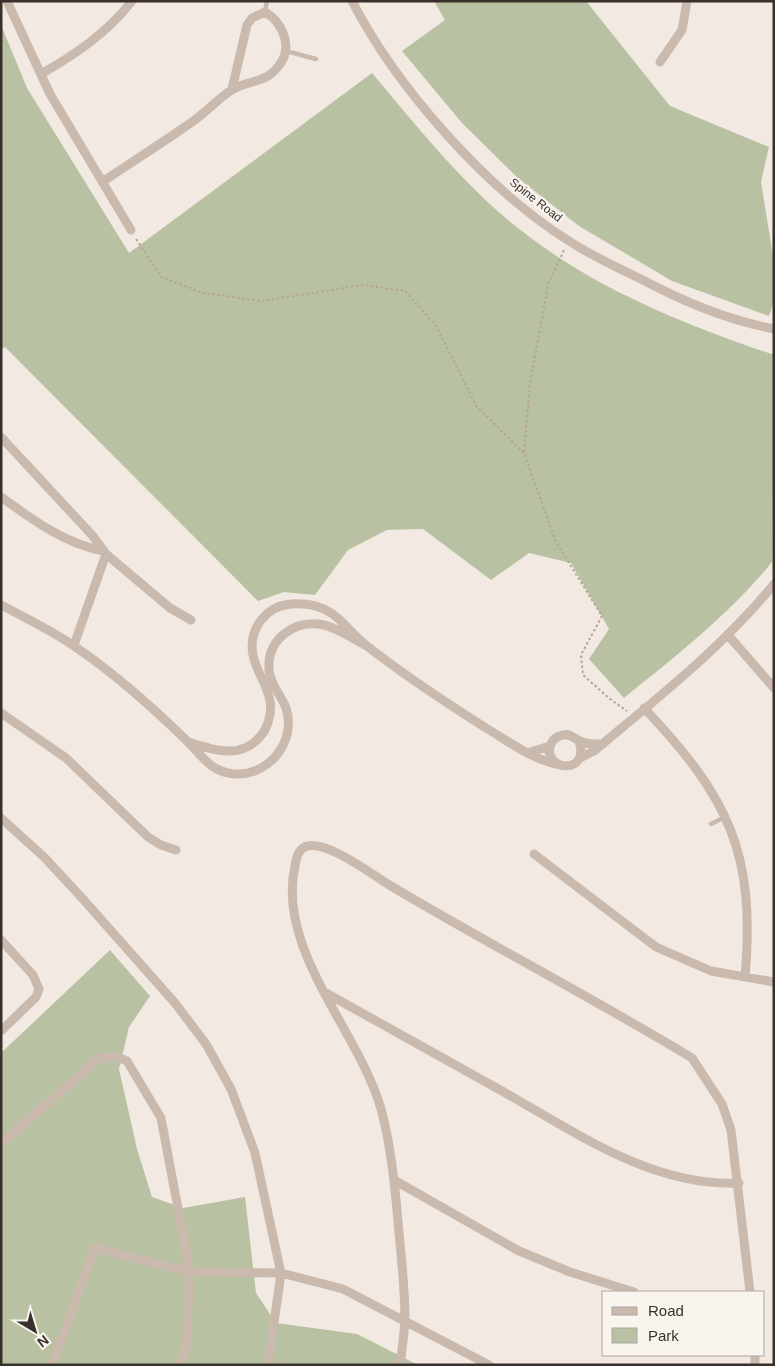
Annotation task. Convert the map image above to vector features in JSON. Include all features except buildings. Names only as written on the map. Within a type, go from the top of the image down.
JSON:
[{"type":"street","points":[[7,1],[50,94],[131,230]]},
{"type":"street","points":[[41,74],[97,38],[121,15],[132,1]]},
{"type":"street","name":"Spine Road","points":[[352,1],[364,25],[401,80],[448,135],[501,188],[568,241],[661,290],[699,307],[750,324],[774,329]]},
{"type":"street","points":[[660,62],[682,30],[687,1]]},
{"type":"street","points":[[102,182],[193,121],[232,89],[266,78],[277,68],[286,51],[285,40],[278,22],[265,12],[252,18],[247,25],[232,89]]},
{"type":"street","points":[[1,437],[92,535],[105,553],[170,608],[191,620]]},
{"type":"street","points":[[1,497],[55,534],[82,547],[105,553]]},
{"type":"street","points":[[74,646],[105,553]]},
{"type":"street","points":[[187,742],[225,752],[232,752],[250,746],[260,737],[269,718],[271,703],[253,655],[252,646],[258,622],[279,606],[306,604],[320,607],[332,614],[365,645],[456,709],[527,753],[545,761],[569,766],[603,744],[728,635],[774,584]]},
{"type":"street","points":[[1,605],[74,646],[139,697],[187,742],[204,761],[222,772],[236,774],[262,768],[280,752],[286,739],[288,722],[286,708],[269,672],[269,657],[278,638],[288,630],[299,626],[324,625],[365,645]]},
{"type":"street","points":[[728,635],[774,688]]},
{"type":"street","points":[[644,708],[692,763],[726,816],[737,844],[744,874],[748,945],[745,977]]},
{"type":"street","points":[[1,713],[66,758],[148,837],[161,845],[176,850]]},
{"type":"street","points":[[556,764],[550,756],[550,746],[555,738],[563,734],[572,735],[579,741],[591,744],[603,744]]},
{"type":"street","points":[[579,741],[582,749],[580,758]]},
{"type":"street","points":[[527,753],[550,746]]},
{"type":"street","points":[[1,818],[44,857],[121,940],[175,1003],[206,1044],[231,1089],[255,1153],[282,1273],[268,1365]]},
{"type":"street","points":[[400,1365],[405,1321],[394,1180],[380,1108],[360,1057],[326,993],[300,937],[292,906],[292,880],[297,856],[302,849],[315,846],[339,853],[391,886],[692,1058],[722,1104],[731,1130],[739,1183],[750,1291]]},
{"type":"street","points":[[534,854],[656,946],[712,971],[774,982]]},
{"type":"street","points":[[1,940],[34,975],[39,989],[36,997],[1,1032]]},
{"type":"street","points":[[326,993],[588,1140],[647,1169],[692,1182],[739,1183]]},
{"type":"street","points":[[1,1144],[98,1059],[114,1056],[127,1061],[161,1118],[190,1272],[186,1349],[180,1365]]},
{"type":"street","points":[[394,1180],[519,1251],[570,1272],[631,1291]]},
{"type":"street","points":[[52,1365],[95,1248],[190,1272],[282,1273],[343,1289],[489,1365]]},
{"type":"lane","points":[[265,12],[267,1]]},
{"type":"lane","points":[[286,51],[316,58]]},
{"type":"lane","points":[[711,824],[726,816]]},
{"type":"path","points":[[131,230],[160,277],[203,293],[262,301],[363,285],[405,291],[436,326],[477,407],[524,453]]},
{"type":"path","points":[[568,241],[548,285],[530,383],[524,453],[556,542],[602,616],[581,655],[583,675],[610,700],[634,716]]},
{"type":"green space","points":[[434,1],[586,1],[670,106],[769,147],[761,182],[774,262],[774,301],[769,316],[672,281],[579,226],[518,178],[462,123],[402,51],[445,20]]},
{"type":"green space","points":[[1,25],[27,88],[129,253],[372,73],[437,150],[471,186],[508,220],[538,243],[569,264],[635,300],[703,329],[774,355],[772,562],[720,617],[624,698],[589,659],[609,629],[571,563],[529,553],[491,580],[423,529],[387,530],[348,550],[315,595],[284,592],[258,601],[5,347],[1,349]]},
{"type":"green space","points":[[110,950],[150,996],[129,1027],[119,1069],[137,1149],[152,1197],[183,1208],[245,1197],[256,1293],[276,1323],[357,1334],[418,1365],[1,1365],[1,1053]]}]
